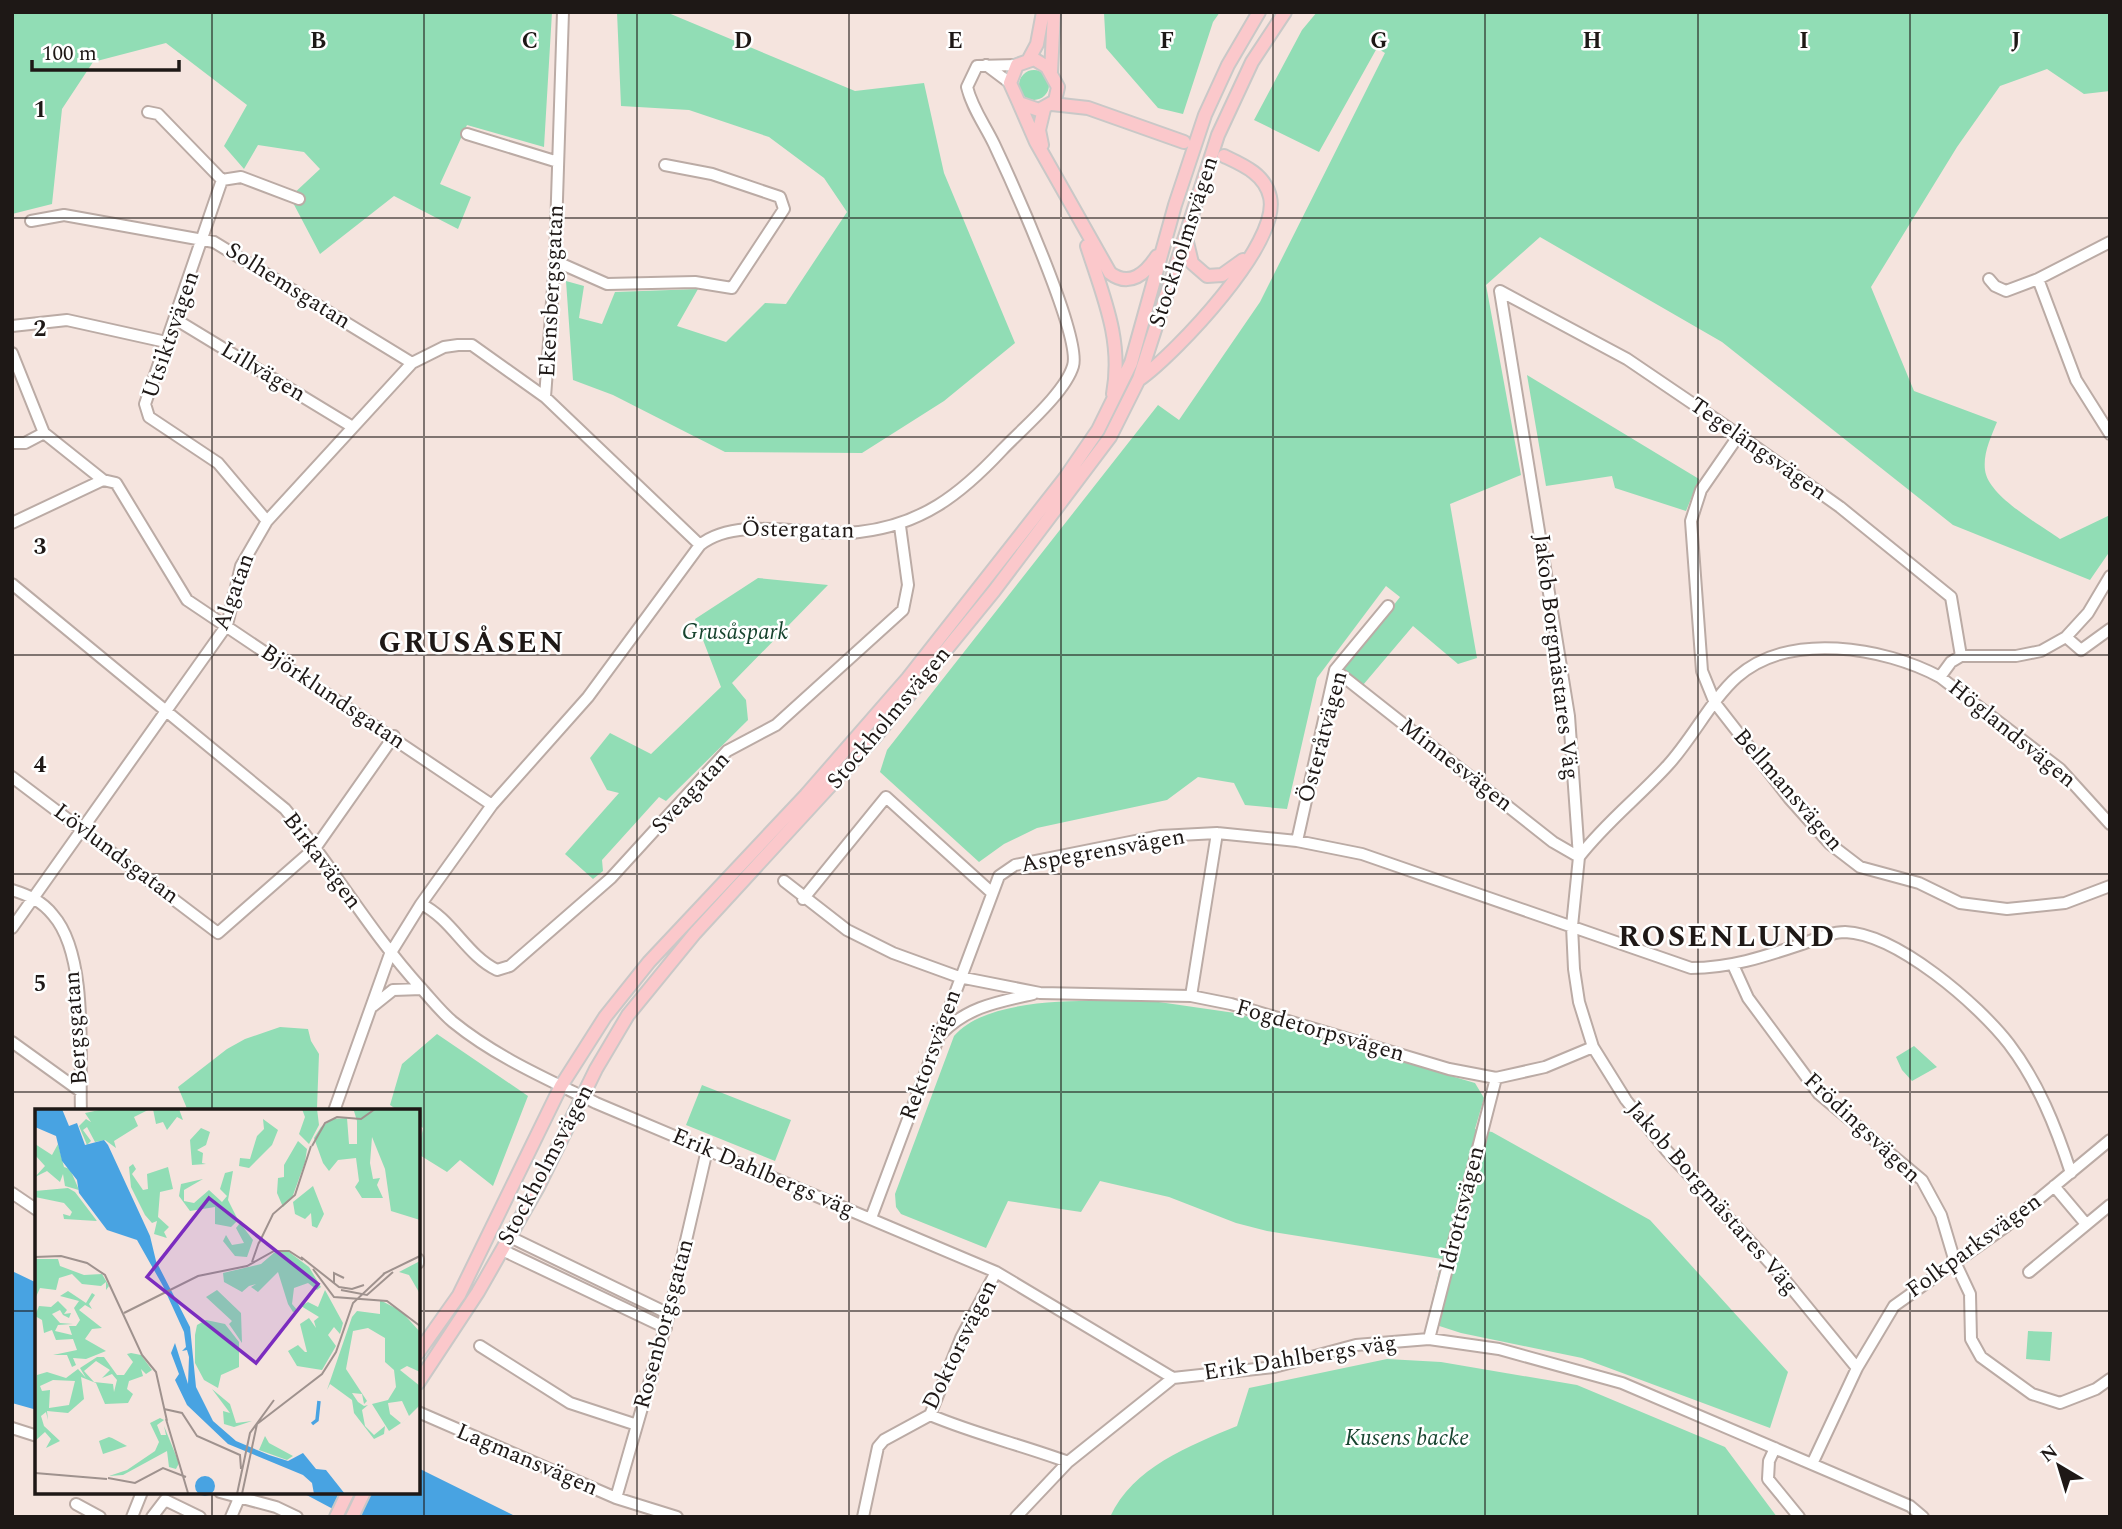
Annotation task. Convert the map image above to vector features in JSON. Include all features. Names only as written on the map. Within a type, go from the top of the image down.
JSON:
[{"type":"main road","points":[[1043,12],[1037,44],[1029,59],[1017,65],[1010,83],[1029,129],[1105,267],[1116,278],[1136,278],[1149,267],[1163,246]]},
{"type":"main road","points":[[1051,72],[1054,12]]},
{"type":"main road","name":"Stockholmsvägen","points":[[420,1350],[451,1308],[477,1262],[561,1086],[621,995],[823,776],[908,678],[1065,478],[1110,409],[1130,363],[1163,246],[1205,115],[1228,65],[1259,12]]},
{"type":"main road","name":"Stockholmsvägen","points":[[420,1380],[510,1237],[582,1096],[623,1023],[670,961],[875,737],[1002,580],[1097,456],[1120,420],[1139,379],[1218,135],[1235,96],[1265,41],[1285,12]]},
{"type":"main road","points":[[1029,59],[1038,61],[1051,72],[1058,87],[1088,108],[1184,142]]},
{"type":"main road","points":[[1043,152],[1039,130],[1058,87]]},
{"type":"main road","points":[[1019,103],[1028,109],[1088,108]]},
{"type":"main road","points":[[1139,379],[1158,364],[1228,289],[1255,248],[1269,220],[1271,197],[1258,175],[1224,156]]},
{"type":"main road","points":[[1077,215],[1114,327],[1116,366],[1110,409]]},
{"type":"main road","points":[[1186,234],[1192,263],[1207,276],[1230,271],[1255,248]]},
{"type":"main road","points":[[336,1517],[347,1494]]},
{"type":"main road","points":[[352,1517],[363,1494]]},
{"type":"street","name":"Ekensbergsgatan","points":[[563,12],[555,261],[545,397],[700,545]]},
{"type":"street","points":[[986,65],[1017,65]]},
{"type":"street","points":[[986,65],[1010,83]]},
{"type":"street","name":"Östergatan","points":[[335,1109],[390,954],[421,904],[492,805],[589,697],[700,545],[716,534],[734,528],[817,534],[858,533],[900,526],[951,498],[994,459],[1068,379],[1076,350],[1062,308],[994,143],[970,98],[968,79],[977,66],[986,65]]},
{"type":"street","points":[[148,112],[158,114],[222,180],[241,177],[299,199]]},
{"type":"street","points":[[467,134],[558,162]]},
{"type":"street","points":[[555,261],[607,284],[695,282],[732,288],[784,209],[780,197],[712,174],[665,165]]},
{"type":"street","name":"Utsiktsvägen","points":[[222,180],[145,404],[149,417],[218,463],[267,521]]},
{"type":"street","name":"Solhemsgatan","points":[[30,220],[64,215],[225,246],[412,363]]},
{"type":"street","points":[[1989,279],[1994,286],[2006,291],[2038,279],[2110,242]]},
{"type":"street","points":[[2038,279],[2076,380],[2110,434]]},
{"type":"street","name":"Tegelängsvägen","points":[[1500,291],[1627,359],[1840,507],[1951,597],[1961,656]]},
{"type":"street","name":"Jakob Borgmästares Väg","points":[[1500,291],[1558,634],[1569,716],[1579,857],[1572,926],[1578,1002],[1592,1047],[1626,1100],[1666,1150],[1780,1274],[1857,1368]]},
{"type":"street","name":"Lillvägen","points":[[175,319],[351,426]]},
{"type":"street","points":[[12,326],[67,320],[166,342]]},
{"type":"street","name":"Algatan","points":[[12,928],[227,625],[241,566],[267,521],[351,426],[412,363],[444,347],[472,345],[545,397]]},
{"type":"street","name":"Björklundsgatan","points":[[12,353],[44,433],[103,480],[116,483],[187,600],[394,736],[492,805]]},
{"type":"street","points":[[12,443],[25,443],[44,433]]},
{"type":"street","name":"Bellmansvägen","points":[[1740,435],[1701,490],[1691,521],[1702,671],[1715,703],[1789,798],[1829,844],[1860,867],[1919,883],[1961,903],[2007,909],[2065,903],[2110,886]]},
{"type":"street","points":[[12,523],[103,480]]},
{"type":"street","name":"Sveagatan","points":[[421,904],[451,925],[488,966],[497,970],[510,966],[611,878],[727,751],[776,725],[903,610],[907,600],[908,573],[900,526]]},
{"type":"street","points":[[1940,677],[1951,662],[1961,656],[2016,656],[2041,651],[2066,637],[2088,613],[2110,576]]},
{"type":"street","name":"Birkavägen","points":[[12,584],[285,809],[316,847],[390,954],[451,1020],[489,1049],[561,1086]]},
{"type":"street","name":"Österåtvägen","points":[[1297,841],[1335,670],[1388,606]]},
{"type":"street","points":[[2066,637],[2081,650],[2110,629]]},
{"type":"street","name":"Höglandsvägen","points":[[1579,857],[1593,838],[1694,736],[1715,703],[1737,677],[1786,652],[1847,651],[1919,665],[1940,677],[2060,769],[2110,824]]},
{"type":"street","name":"Minnesvägen","points":[[1335,670],[1553,842],[1579,857]]},
{"type":"street","points":[[316,847],[394,736]]},
{"type":"street","name":"Lövlundsgatan","points":[[12,777],[82,827],[218,933],[316,847]]},
{"type":"street","points":[[803,899],[886,797],[991,892]]},
{"type":"street","points":[[1191,996],[1217,833]]},
{"type":"street","name":"Aspegrensvägen","points":[[991,892],[999,876],[1015,865],[1160,836],[1217,833],[1297,841],[1362,854],[1691,968],[1733,965],[1832,933],[1847,932],[1882,941],[1923,966],[1973,1007],[2008,1043],[2054,1122],[2071,1173]]},
{"type":"street","name":"Fogdetorpsvägen","points":[[784,881],[803,899],[847,930],[893,953],[959,977],[1040,993],[1191,996],[1231,1004],[1449,1069],[1496,1078],[1545,1067],[1592,1047]]},
{"type":"street","name":"Bergsgatan","points":[[12,890],[34,898],[54,915],[68,941],[77,982],[81,1109]]},
{"type":"street","name":"Rektorsvägen","points":[[871,1218],[991,892]]},
{"type":"street","name":"Frödingsvägen","points":[[1733,965],[1748,998],[1819,1094],[1922,1180],[1941,1214],[1955,1262],[1970,1294],[1970,1339],[1981,1357],[2003,1376],[2032,1394],[2060,1403],[2096,1389],[2110,1379]]},
{"type":"street","points":[[369,1010],[381,997],[393,990],[422,989]]},
{"type":"street","name":"Fogdetorpsvägen","points":[[936,1039],[956,1019],[980,1006],[1040,993]]},
{"type":"street","points":[[12,1042],[80,1091]]},
{"type":"street","name":"Idrottsvägen","points":[[1429,1339],[1496,1078]]},
{"type":"street","name":"Erik Dahlbergs väg","points":[[561,1086],[996,1272],[1173,1378],[1274,1367],[1356,1345],[1429,1339],[1499,1349],[1622,1383],[1910,1506],[1923,1517]]},
{"type":"street","name":"Folkparksvägen","points":[[1857,1368],[1894,1306],[2005,1227],[2110,1140]]},
{"type":"street","name":"Rosenborgsgatan","points":[[616,1498],[666,1328],[707,1150]]},
{"type":"street","points":[[2054,1186],[2086,1224]]},
{"type":"street","points":[[12,1194],[35,1209]]},
{"type":"street","points":[[2029,1272],[2110,1205]]},
{"type":"street","points":[[510,1237],[669,1314]]},
{"type":"street","points":[[502,1250],[666,1328]]},
{"type":"street","points":[[554,1274],[560,1261]]},
{"type":"street","name":"Doktorsvägen","points":[[863,1517],[878,1447],[884,1440],[930,1415],[961,1338],[996,1272]]},
{"type":"street","points":[[480,1346],[570,1403],[637,1425]]},
{"type":"street","points":[[1812,1464],[1857,1368]]},
{"type":"street","points":[[1016,1517],[1068,1462],[1173,1378]]},
{"type":"street","name":"Lagmansvägen","points":[[420,1413],[616,1498],[677,1517]]},
{"type":"street","points":[[930,1415],[979,1435],[1007,1440],[1068,1462]]},
{"type":"street","points":[[12,1428],[35,1435]]},
{"type":"street","points":[[1775,1448],[1769,1461],[1768,1479],[1799,1517]]},
{"type":"street","points":[[132,1517],[141,1494]]},
{"type":"street","points":[[230,1494],[296,1517]]},
{"type":"street","points":[[231,1517],[240,1496]]},
{"type":"street","points":[[152,1517],[165,1500],[200,1517]]},
{"type":"street","points":[[76,1504],[100,1517]]},
{"type":"green space","points":[[12,12],[552,12],[544,147],[467,125],[440,184],[471,197],[458,229],[394,196],[320,254],[290,197],[320,169],[304,152],[258,145],[244,169],[224,146],[247,105],[166,43],[93,62],[62,109],[52,204],[12,214]]},
{"type":"green space","points":[[617,12],[666,12],[855,91],[924,83],[944,173],[1015,343],[944,401],[862,453],[725,452],[613,395],[573,380],[566,281],[584,286],[579,318],[602,324],[615,292],[698,289],[677,326],[726,342],[765,303],[786,304],[847,212],[824,178],[769,137],[689,110],[621,106]]},
{"type":"green space","points":[[1220,12],[1213,22],[1183,114],[1158,108],[1106,48],[1104,13]]},
{"type":"green space","points":[[1317,12],[2110,12],[2110,91],[2084,94],[2047,69],[2000,86],[1957,147],[1871,287],[1914,391],[1997,422],[1986,451],[1985,464],[1988,480],[1995,490],[2060,539],[2110,515],[2110,551],[2090,580],[1953,525],[1722,342],[1540,237],[1486,285],[1521,475],[1450,504],[1477,658],[1458,664],[1413,626],[1363,685],[1343,670],[1400,597],[1386,586],[1317,678],[1287,809],[1245,805],[1234,783],[1198,777],[1167,800],[1037,828],[1004,844],[979,862],[880,772],[887,750],[1158,405],[1179,420],[1260,302],[1385,53],[1377,48],[1319,152],[1254,120],[1302,30]]},
{"type":"green space","points":[[1034,70],[1045,74],[1049,85],[1045,96],[1034,100],[1023,96],[1019,85],[1023,74]]},
{"type":"green space","points":[[1527,375],[1699,479],[1686,511],[1615,488],[1612,476],[1546,486]]},
{"type":"green space","name":"Grusåspark","points":[[758,578],[828,585],[732,683],[746,700],[748,720],[666,801],[659,797],[602,860],[603,871],[593,879],[565,854],[619,793],[607,790],[590,758],[610,733],[651,754],[721,687],[695,619]]},
{"type":"green space","points":[[1075,1001],[1152,1001],[1235,1013],[1475,1083],[1484,1098],[1475,1129],[1492,1132],[1650,1220],[1788,1372],[1770,1428],[1582,1358],[1461,1333],[1427,1322],[1442,1259],[1267,1231],[1236,1223],[1169,1197],[1100,1181],[1081,1212],[1008,1201],[986,1248],[901,1214],[896,1207],[895,1194],[954,1036],[971,1022],[1019,1006]]},
{"type":"green space","points":[[280,1027],[308,1029],[319,1054],[316,1109],[187,1109],[178,1087],[227,1049],[245,1039]]},
{"type":"green space","points":[[437,1034],[528,1096],[493,1186],[460,1160],[447,1172],[420,1155],[423,1128],[420,1126],[420,1109],[396,1109],[390,1105],[402,1064]]},
{"type":"green space","points":[[1914,1046],[1937,1067],[1912,1081],[1902,1070],[1896,1057]]},
{"type":"green space","points":[[702,1085],[791,1120],[775,1161],[686,1125]]},
{"type":"green space","points":[[2028,1331],[2052,1332],[2050,1361],[2026,1359]]},
{"type":"green space","name":"Kusens backe","points":[[1387,1359],[1441,1362],[1577,1385],[1725,1447],[1777,1517],[1110,1517],[1133,1484],[1164,1460],[1237,1426],[1249,1388]]},
{"type":"water","points":[[12,1271],[35,1282],[35,1409],[12,1403]]},
{"type":"water","points":[[420,1469],[517,1517],[348,1517],[305,1494],[420,1494]]},
{"type":"district","name":"GRUSÅSEN","points":[[472,643]]},
{"type":"district","name":"ROSENLUND","points":[[1727,937]]}]
